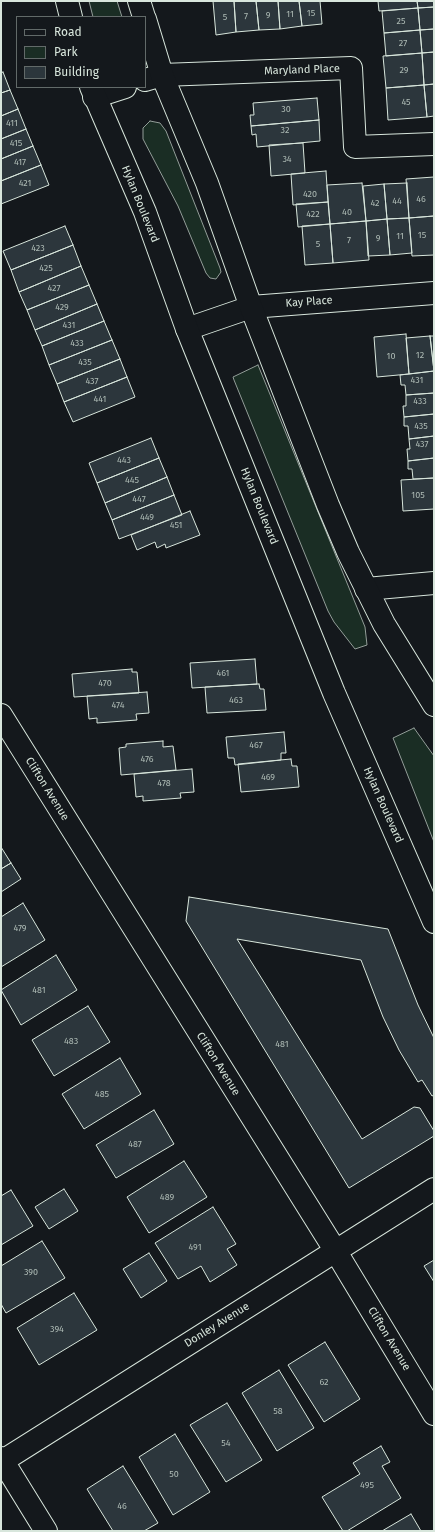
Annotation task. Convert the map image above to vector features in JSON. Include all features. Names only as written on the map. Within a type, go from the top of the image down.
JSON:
[{"type":"street","points":[[67,1],[70,16]]},
{"type":"street","points":[[139,1],[144,16]]},
{"type":"street","points":[[146,25],[153,77],[207,183],[251,307],[328,505],[366,589],[402,655],[434,705]]},
{"type":"street","name":"Maryland Place","points":[[153,77],[351,68],[355,147],[434,144]]},
{"type":"street","points":[[92,92],[118,88]]},
{"type":"street","name":"Hylan Boulevard","points":[[92,92],[145,212],[188,329],[334,693],[434,922]]},
{"type":"street","name":"Kay Place","points":[[188,329],[251,307],[434,293]]},
{"type":"street","points":[[366,589],[434,583]]},
{"type":"street","name":"Clifton Avenue","points":[[1,715],[335,1250],[434,1414]]},
{"type":"street","name":"Donley Avenue","points":[[2,1460],[434,1189]]},
{"type":"street","points":[[2,1460],[46,1531]]},
{"type":"green space","points":[[89,1],[117,1],[122,16],[93,16]]},
{"type":"green space","points":[[150,121],[160,123],[166,131],[220,268],[221,272],[216,279],[210,278],[206,273],[178,206],[143,139],[143,128]]},
{"type":"green space","points":[[258,365],[365,627],[367,645],[355,649],[334,622],[328,611],[234,380],[233,377]]},
{"type":"green space","points":[[414,728],[434,756],[434,842],[393,738]]},
{"type":"building","points":[[213,1],[234,1],[236,32],[216,35]]},
{"type":"building","points":[[234,1],[256,1],[259,30],[236,32]]},
{"type":"building","points":[[256,1],[278,1],[280,29],[259,30]]},
{"type":"building","points":[[278,1],[299,1],[302,26],[280,29]]},
{"type":"building","points":[[299,1],[320,1],[322,24],[302,26]]},
{"type":"building","points":[[378,1],[417,1],[418,8],[379,11]]},
{"type":"building","points":[[417,1],[434,1],[434,7],[418,8]]},
{"type":"building","points":[[434,7],[434,29],[420,30],[418,8]]},
{"type":"building","points":[[418,8],[420,30],[384,33],[382,11]]},
{"type":"building","points":[[434,29],[434,52],[422,53],[420,30]]},
{"type":"building","points":[[420,30],[422,53],[386,56],[384,33]]},
{"type":"building","points":[[434,52],[434,84],[424,85],[422,53]]},
{"type":"building","points":[[422,53],[424,85],[386,88],[383,56]]},
{"type":"building","points":[[3,72],[10,90],[1,93],[1,73]]},
{"type":"building","points":[[434,84],[434,116],[427,117],[424,85]]},
{"type":"building","points":[[424,85],[427,117],[388,120],[386,88]]},
{"type":"building","points":[[10,90],[18,109],[1,116],[1,93]]},
{"type":"building","points":[[317,98],[319,120],[251,126],[250,115],[254,115],[253,103]]},
{"type":"building","points":[[18,109],[26,129],[1,139],[1,116]]},
{"type":"building","points":[[319,120],[320,141],[257,147],[256,134],[252,135],[251,126]]},
{"type":"building","points":[[26,129],[33,146],[1,159],[1,139]]},
{"type":"building","points":[[303,143],[305,173],[271,176],[269,145]]},
{"type":"building","points":[[33,146],[41,165],[1,181],[1,159]]},
{"type":"building","points":[[41,165],[49,185],[1,204],[1,181]]},
{"type":"building","points":[[326,171],[328,202],[293,205],[291,174]]},
{"type":"building","points":[[434,177],[434,216],[409,218],[406,179]]},
{"type":"building","points":[[362,183],[366,221],[330,224],[327,185]]},
{"type":"building","points":[[407,183],[409,218],[387,219],[384,184]]},
{"type":"building","points":[[384,184],[387,219],[366,221],[363,186]]},
{"type":"building","points":[[328,202],[330,224],[298,227],[296,204]]},
{"type":"building","points":[[434,216],[434,255],[412,256],[409,218]]},
{"type":"building","points":[[409,218],[412,253],[390,255],[387,219]]},
{"type":"building","points":[[387,219],[390,255],[368,256],[366,221]]},
{"type":"building","points":[[366,221],[369,260],[333,263],[330,224]]},
{"type":"building","points":[[330,224],[333,263],[305,265],[302,226]]},
{"type":"building","points":[[65,226],[73,245],[11,270],[3,251]]},
{"type":"building","points":[[73,245],[81,266],[19,292],[11,270]]},
{"type":"building","points":[[81,266],[89,285],[27,310],[19,292]]},
{"type":"building","points":[[89,285],[97,304],[35,330],[27,310]]},
{"type":"building","points":[[97,304],[104,321],[42,346],[35,330]]},
{"type":"building","points":[[104,321],[112,340],[49,365],[42,346]]},
{"type":"building","points":[[406,334],[409,374],[377,377],[374,337]]},
{"type":"building","points":[[430,336],[434,371],[409,374],[406,338]]},
{"type":"building","points":[[430,336],[434,336],[434,371]]},
{"type":"building","points":[[112,340],[120,359],[57,384],[49,365]]},
{"type":"building","points":[[120,359],[127,377],[64,402],[57,384]]},
{"type":"building","points":[[434,371],[434,393],[406,395],[405,385],[401,385],[400,375]]},
{"type":"building","points":[[127,377],[135,397],[73,422],[64,402]]},
{"type":"building","points":[[434,393],[434,414],[404,417],[403,406],[406,406],[406,395]]},
{"type":"building","points":[[434,414],[434,436],[409,439],[408,426],[404,426],[404,417]]},
{"type":"building","points":[[434,436],[434,458],[408,461],[407,449],[410,449],[409,439]]},
{"type":"building","points":[[151,438],[159,458],[97,483],[89,463]]},
{"type":"building","points":[[159,458],[167,477],[105,503],[97,483]]},
{"type":"building","points":[[434,458],[434,478],[413,479],[412,469],[408,469],[408,461]]},
{"type":"building","points":[[167,477],[174,495],[112,520],[105,503]]},
{"type":"building","points":[[434,478],[434,509],[403,511],[401,480]]},
{"type":"building","points":[[174,495],[182,515],[119,539],[112,520]]},
{"type":"building","points":[[190,511],[200,535],[166,548],[165,544],[157,548],[155,542],[137,550],[131,535]]},
{"type":"building","points":[[255,659],[257,684],[192,688],[190,663]]},
{"type":"building","points":[[132,669],[132,672],[137,672],[139,693],[74,697],[72,674]]},
{"type":"building","points":[[259,684],[260,689],[264,689],[266,710],[207,713],[205,687]]},
{"type":"building","points":[[147,692],[149,713],[136,714],[137,720],[97,723],[97,718],[89,719],[87,696]]},
{"type":"building","points":[[284,732],[286,753],[281,753],[281,760],[235,765],[234,758],[228,758],[226,737]]},
{"type":"building","points":[[163,741],[163,747],[173,746],[176,770],[121,775],[119,748],[126,747],[126,744]]},
{"type":"building","points":[[291,759],[292,766],[297,766],[299,787],[241,792],[238,764]]},
{"type":"building","points":[[192,769],[194,792],[180,793],[181,798],[143,801],[143,796],[136,797],[134,774]]},
{"type":"building","points":[[1,847],[11,863],[1,869]]},
{"type":"building","points":[[11,863],[21,879],[1,892],[1,869]]},
{"type":"building","points":[[189,897],[388,929],[418,1005],[434,1038],[434,1095],[432,1096],[422,1080],[418,1082],[399,1050],[383,1017],[361,960],[237,939],[362,1139],[414,1107],[420,1108],[434,1131],[434,1136],[349,1188],[186,921]]},
{"type":"building","points":[[23,903],[45,940],[1,967],[1,917]]},
{"type":"building","points":[[56,955],[77,990],[21,1025],[1,990]]},
{"type":"building","points":[[88,1006],[110,1042],[54,1076],[32,1040]]},
{"type":"building","points":[[120,1058],[141,1094],[84,1129],[62,1094]]},
{"type":"building","points":[[154,1110],[174,1144],[116,1178],[96,1145]]},
{"type":"building","points":[[184,1161],[207,1197],[149,1233],[127,1197]]},
{"type":"building","points":[[64,1189],[78,1211],[49,1229],[35,1207]]},
{"type":"building","points":[[11,1190],[33,1226],[1,1245],[1,1196]]},
{"type":"building","points":[[213,1207],[236,1244],[227,1249],[237,1265],[210,1282],[201,1266],[178,1279],[155,1243]]},
{"type":"building","points":[[42,1241],[65,1278],[6,1313],[1,1304],[1,1266]]},
{"type":"building","points":[[149,1253],[167,1281],[141,1298],[123,1269]]},
{"type":"building","points":[[434,1260],[434,1282],[424,1266]]},
{"type":"building","points":[[74,1293],[97,1330],[39,1365],[17,1328]]},
{"type":"building","points":[[325,1342],[360,1399],[324,1422],[288,1365]]},
{"type":"building","points":[[279,1370],[314,1428],[277,1451],[242,1393]]},
{"type":"building","points":[[227,1403],[262,1460],[226,1482],[190,1425]]},
{"type":"building","points":[[175,1434],[210,1492],[173,1515],[139,1457]]},
{"type":"building","points":[[381,1446],[390,1462],[382,1466],[401,1498],[347,1531],[343,1531],[322,1497],[360,1474],[353,1463]]},
{"type":"building","points":[[123,1466],[158,1523],[144,1531],[113,1531],[87,1489]]},
{"type":"building","points":[[411,1514],[421,1531],[382,1531]]}]
